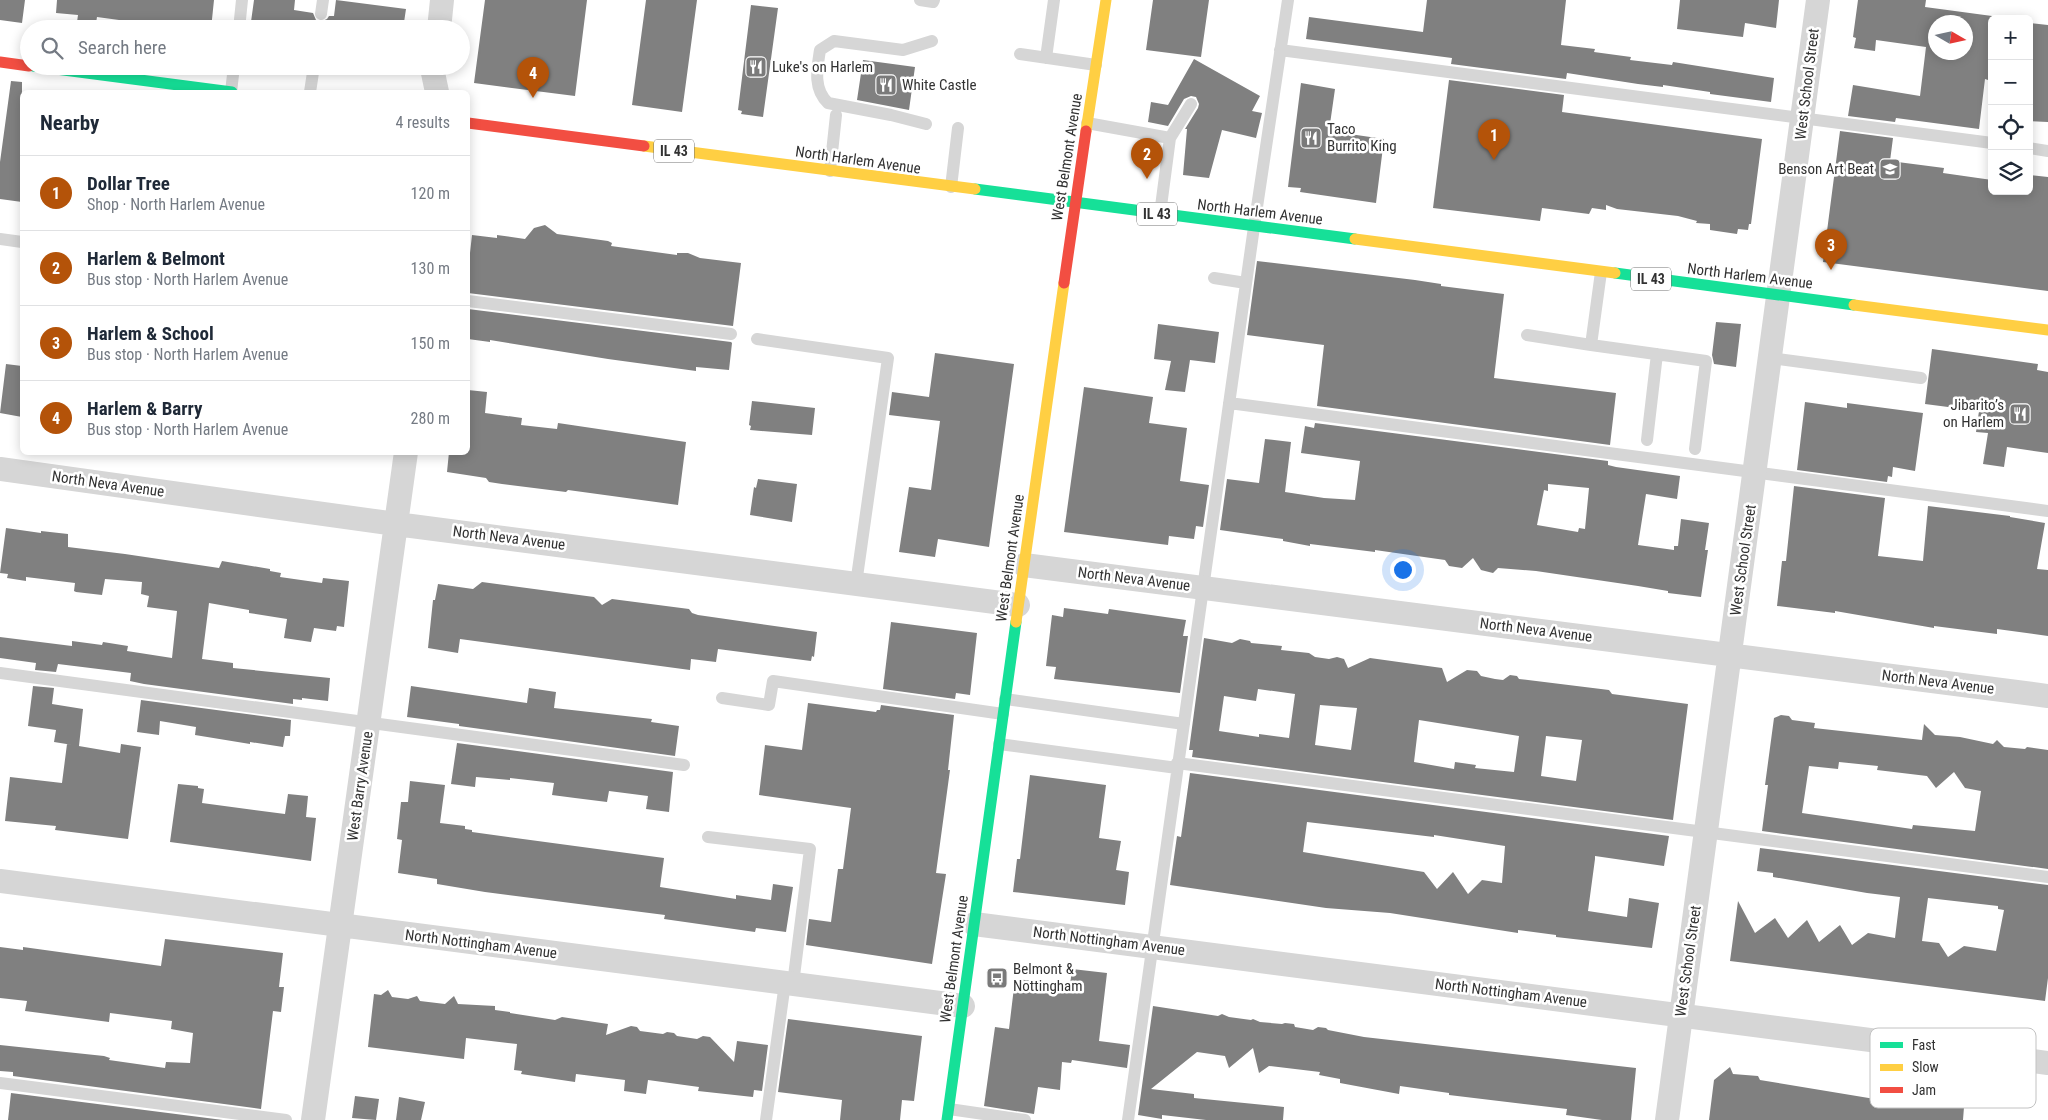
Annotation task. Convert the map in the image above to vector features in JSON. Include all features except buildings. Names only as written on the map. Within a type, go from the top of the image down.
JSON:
[{"type":"main road","name":"West Belmont Avenue","points":[[948,1114],[1075,203],[1106,0]]},
{"type":"main road","points":[[0,62],[20,65]]},
{"type":"main road","points":[[101,75],[216,90]]},
{"type":"main road","name":"North Harlem Avenue","points":[[470,124],[2048,330]]},
{"type":"street","points":[[440,20],[442,0]]},
{"type":"street","name":"West School Street","points":[[1667,1120],[1780,295],[1818,0]]},
{"type":"street","points":[[433,75],[437,90]]},
{"type":"street","name":"West Barry Avenue","points":[[313,1120],[406,455]]},
{"type":"street","name":"North Neva Avenue","points":[[0,469],[396,524],[1018,605]]},
{"type":"street","name":"North Neva Avenue","points":[[1024,565],[2048,696]]},
{"type":"street","name":"North Nottingham Avenue","points":[[0,882],[963,1006]]},
{"type":"street","name":"North Nottingham Avenue","points":[[974,924],[1870,1040]]},
{"type":"lane","points":[[240,20],[242,0]]},
{"type":"lane","points":[[321,14],[323,0]]},
{"type":"lane","points":[[920,0],[933,2],[934,0]]},
{"type":"lane","points":[[1046,58],[1054,0]]},
{"type":"lane","points":[[1128,1120],[1177,765],[1288,0]]},
{"type":"lane","points":[[926,124],[892,115],[828,103],[822,97],[817,85],[816,72],[820,50],[834,41],[903,50],[932,40]]},
{"type":"lane","points":[[1280,50],[1988,142]]},
{"type":"lane","points":[[1020,54],[1096,65]]},
{"type":"lane","points":[[231,90],[233,75]]},
{"type":"lane","points":[[310,90],[313,75]]},
{"type":"lane","points":[[1160,214],[1170,138],[1191,104]]},
{"type":"lane","points":[[830,171],[836,115]]},
{"type":"lane","points":[[1087,123],[1170,138]]},
{"type":"lane","points":[[951,187],[958,128]]},
{"type":"lane","points":[[2033,149],[2048,151]]},
{"type":"lane","points":[[0,239],[20,242]]},
{"type":"lane","points":[[1591,345],[1601,272]]},
{"type":"lane","points":[[1214,278],[1246,283]]},
{"type":"lane","points":[[470,300],[731,334]]},
{"type":"lane","points":[[1527,336],[1706,361],[1694,449]]},
{"type":"lane","points":[[757,339],[888,358],[856,584]]},
{"type":"lane","points":[[1646,440],[1657,354]]},
{"type":"lane","points":[[1771,358],[1921,378]]},
{"type":"lane","points":[[1229,403],[2048,511]]},
{"type":"lane","points":[[0,673],[684,764]]},
{"type":"lane","points":[[722,698],[769,705],[773,681],[1003,714]]},
{"type":"lane","points":[[1005,699],[1184,724]]},
{"type":"lane","points":[[999,744],[1706,832],[2048,878]]},
{"type":"lane","points":[[708,836],[810,849],[766,1120]]},
{"type":"lane","points":[[0,1083],[286,1120]]},
{"type":"lane","points":[[948,1114],[1024,1120]]},
{"type":"traffic: fast","points":[[102,75],[217,90]]},
{"type":"traffic: fast","points":[[975,189],[1355,239]]},
{"type":"traffic: fast","points":[[1615,273],[1854,305]]},
{"type":"traffic: fast","points":[[947,1120],[1016,622]]},
{"type":"traffic: slow","points":[[1086,131],[1106,0]]},
{"type":"traffic: slow","points":[[644,146],[975,189]]},
{"type":"traffic: slow","points":[[1355,239],[1615,273]]},
{"type":"traffic: slow","points":[[1016,622],[1064,283]]},
{"type":"traffic: slow","points":[[1854,305],[2048,330]]},
{"type":"traffic: jam","points":[[0,62],[20,65]]},
{"type":"traffic: jam","points":[[470,123],[644,146]]},
{"type":"traffic: jam","points":[[1064,283],[1086,131]]},
{"type":"place","name":"Luke's on Harlem","points":[[756,67]]},
{"type":"place","name":"White Castle","points":[[886,85]]},
{"type":"place","name":"Harlem & Barry","points":[[533,98]]},
{"type":"place","name":"Taco Burrito King","points":[[1311,138]]},
{"type":"place","name":"Dollar Tree","points":[[1494,160]]},
{"type":"place","name":"Benson Art Beat","points":[[1890,169]]},
{"type":"place","name":"Harlem & Belmont","points":[[1147,179]]},
{"type":"place","name":"Harlem & School","points":[[1831,270]]},
{"type":"place","name":"Jibarito’s on Harlem","points":[[2020,414]]},
{"type":"place","name":"Belmont & Nottingham","points":[[997,978]]}]
